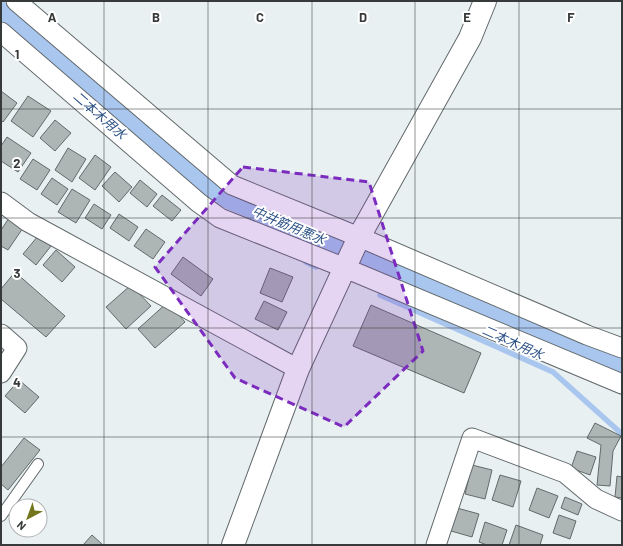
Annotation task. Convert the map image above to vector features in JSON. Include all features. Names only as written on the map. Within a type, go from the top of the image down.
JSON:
[{"type":"street","points":[[16,1],[232,186],[352,252],[622,384]]},
{"type":"street","points":[[233,545],[298,369],[352,252],[470,38],[485,1]]},
{"type":"street","points":[[1,32],[199,203],[220,218],[352,252],[622,348]]},
{"type":"street","points":[[1,202],[28,222],[298,369]]},
{"type":"street","points":[[1,334],[17,348],[1,372]]},
{"type":"street","points":[[436,545],[472,438],[565,474],[596,499],[622,511]]},
{"type":"lane","points":[[1,516],[38,464]]},
{"type":"highlighted area","points":[[243,167],[369,182],[423,351],[344,427],[235,378],[155,267]]},
{"type":"building","points":[[1,91],[17,103],[3,122],[1,120]]},
{"type":"building","points":[[28,96],[51,111],[33,137],[11,121]]},
{"type":"building","points":[[55,120],[71,133],[55,151],[40,138]]},
{"type":"building","points":[[7,137],[31,153],[18,172],[1,161],[1,146]]},
{"type":"building","points":[[68,148],[86,159],[72,182],[55,170]]},
{"type":"building","points":[[95,155],[111,167],[95,190],[79,178]]},
{"type":"building","points":[[33,159],[50,170],[37,190],[20,179]]},
{"type":"building","points":[[115,172],[132,187],[119,202],[102,186]]},
{"type":"building","points":[[52,178],[68,189],[57,205],[41,194]]},
{"type":"building","points":[[140,180],[157,194],[147,207],[130,193]]},
{"type":"building","points":[[72,189],[90,200],[76,223],[58,212]]},
{"type":"building","points":[[162,195],[181,210],[172,221],[153,206]]},
{"type":"building","points":[[94,204],[111,215],[102,229],[85,218]]},
{"type":"building","points":[[119,214],[138,227],[129,241],[110,228]]},
{"type":"building","points":[[11,215],[25,225],[8,250],[1,246],[1,230]]},
{"type":"building","points":[[146,229],[165,242],[153,259],[134,246]]},
{"type":"building","points":[[38,236],[51,246],[36,265],[23,254]]},
{"type":"building","points":[[56,250],[75,267],[62,282],[43,265]]},
{"type":"building","points":[[183,257],[213,279],[201,296],[171,274]]},
{"type":"building","points":[[270,268],[293,277],[282,302],[260,293]]},
{"type":"building","points":[[15,272],[65,316],[46,337],[1,299],[1,289]]},
{"type":"building","points":[[131,285],[151,306],[126,329],[106,307]]},
{"type":"building","points":[[264,301],[287,312],[278,330],[255,319]]},
{"type":"building","points":[[168,302],[185,322],[155,348],[138,329]]},
{"type":"building","points":[[371,305],[481,353],[464,393],[353,346]]},
{"type":"building","points":[[19,380],[39,397],[25,413],[5,396]]},
{"type":"building","points":[[595,423],[621,436],[613,451],[610,486],[597,485],[601,445],[587,438]]},
{"type":"building","points":[[24,438],[40,450],[8,490],[1,484],[1,467]]},
{"type":"building","points":[[577,451],[596,457],[590,475],[571,468]]},
{"type":"building","points":[[472,465],[492,470],[485,499],[465,494]]},
{"type":"building","points":[[500,475],[521,481],[513,507],[492,500]]},
{"type":"building","points":[[617,476],[622,477],[622,498],[615,497]]},
{"type":"building","points":[[537,488],[558,496],[549,518],[529,510]]},
{"type":"building","points":[[565,497],[582,504],[578,515],[561,508]]},
{"type":"building","points":[[457,508],[479,514],[472,537],[451,531]]},
{"type":"building","points":[[559,515],[576,521],[570,539],[553,533]]},
{"type":"building","points":[[485,522],[507,530],[502,545],[487,545],[479,542]]},
{"type":"building","points":[[516,525],[543,535],[540,545],[509,545]]},
{"type":"building","points":[[92,535],[103,545],[83,545]]},
{"type":"waterway","name":"中井筋用悪水","points":[[1,11],[216,194],[622,365]]},
{"type":"waterway","name":"二本木用水","points":[[306,262],[316,267]]},
{"type":"waterway","name":"二本木用水","points":[[380,295],[553,372],[622,434]]}]
